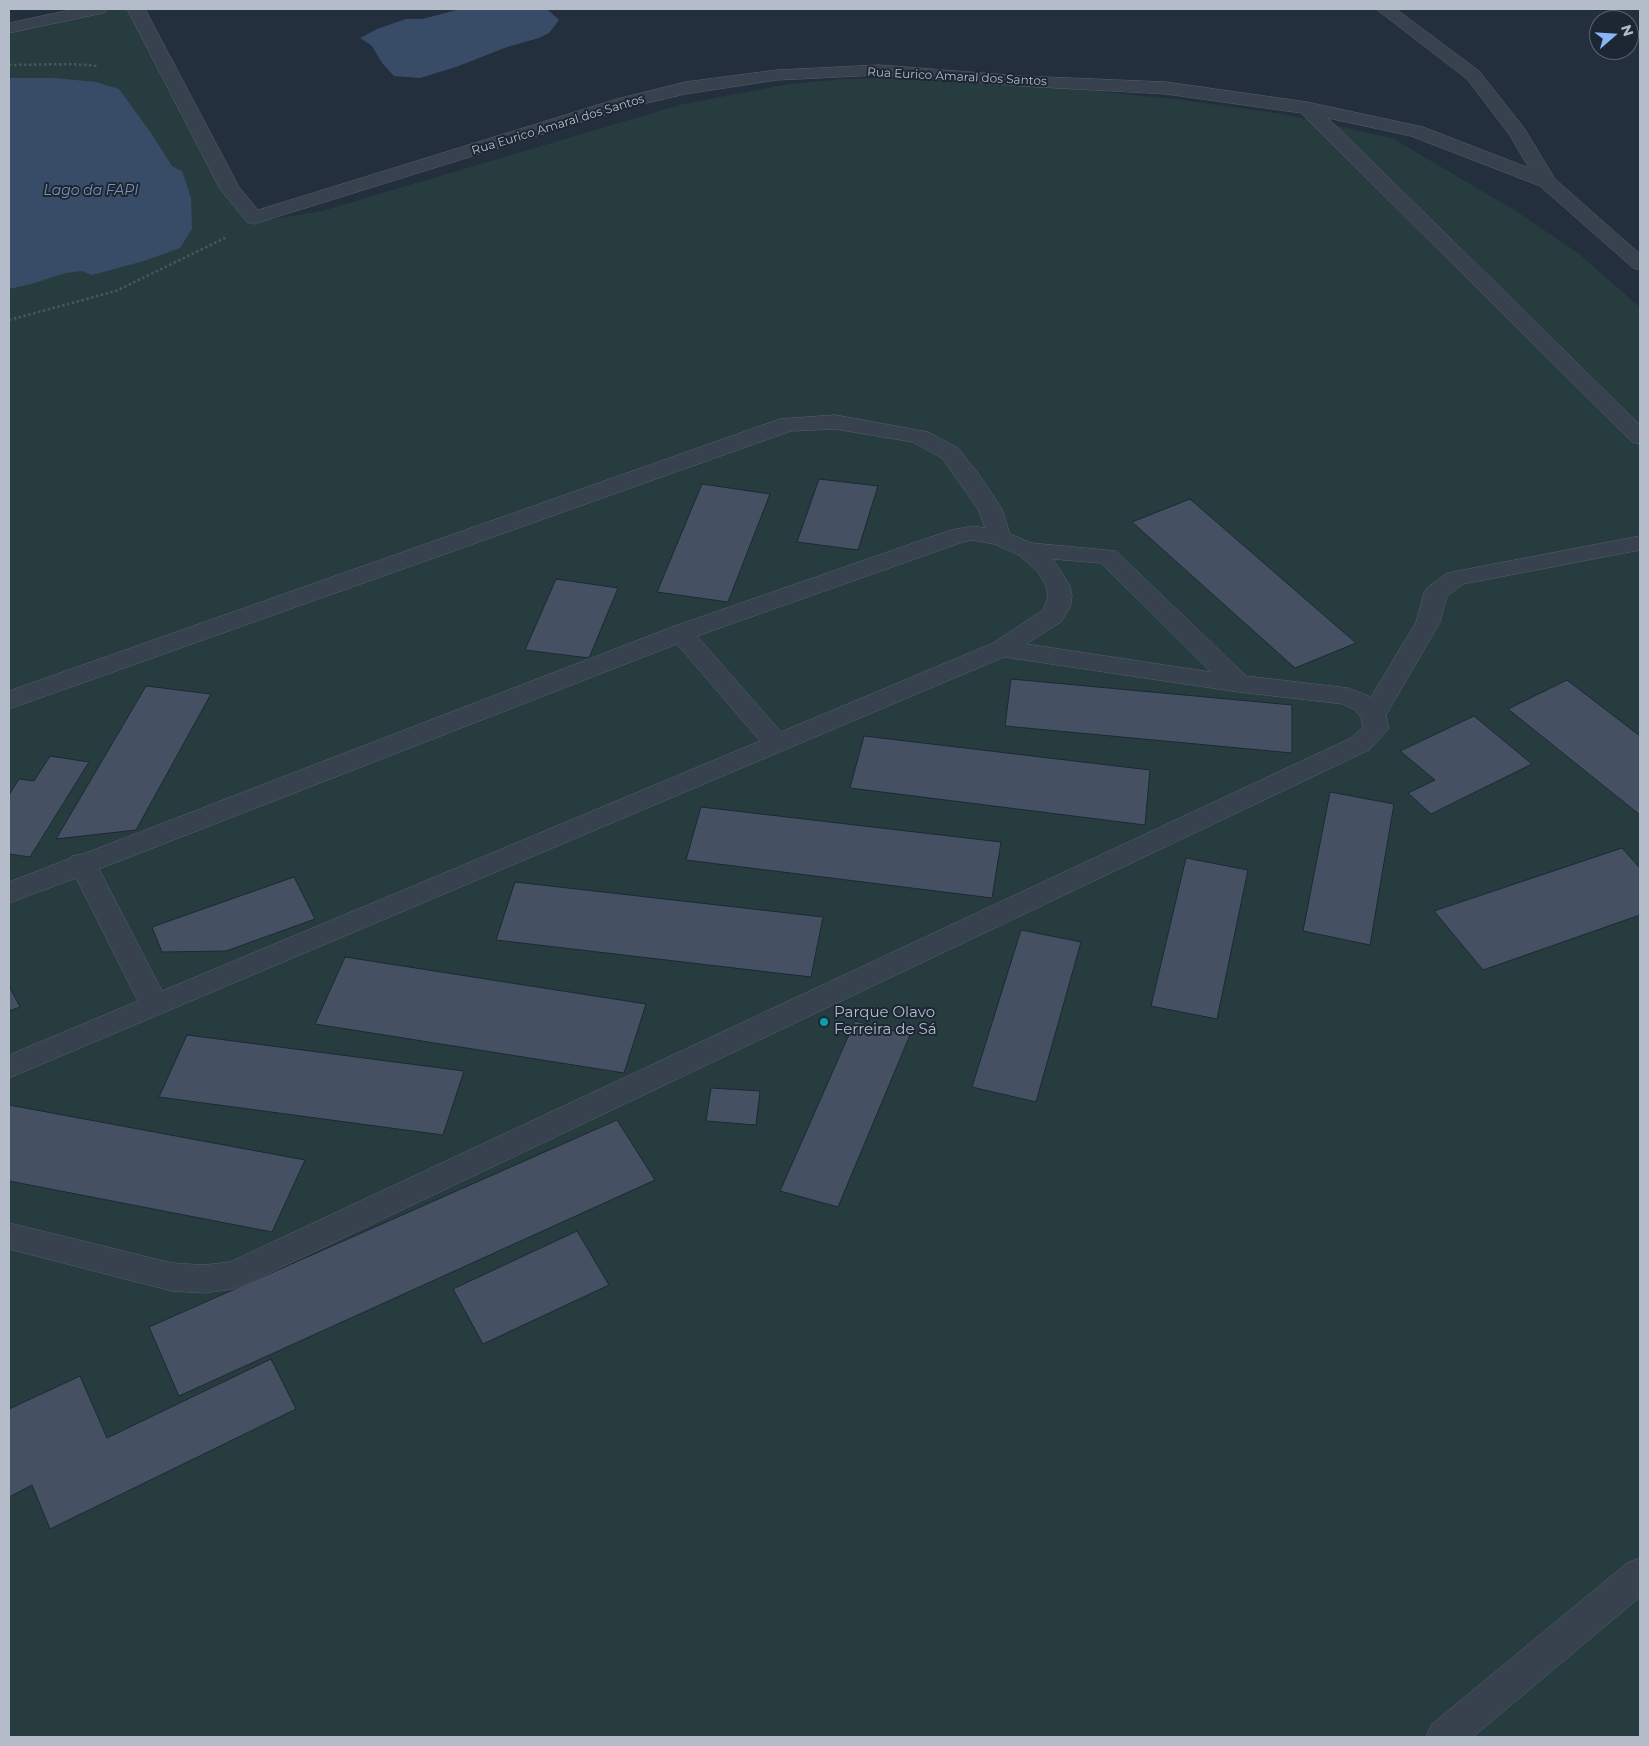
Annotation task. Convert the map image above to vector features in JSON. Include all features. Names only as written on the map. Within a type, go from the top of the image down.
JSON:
[{"type":"street","points":[[9,28],[98,9]]},
{"type":"street","points":[[136,9],[230,190],[254,218]]},
{"type":"street","points":[[1385,9],[1473,75],[1517,132],[1547,182],[1640,264]]},
{"type":"street","name":"Rua Eurico Amaral dos Santos","points":[[254,218],[624,103],[685,88],[777,75],[879,70],[1021,81],[1166,88],[1308,108],[1416,131],[1547,182]]},
{"type":"street","points":[[1308,108],[1640,437]]},
{"type":"street","points":[[9,699],[788,424],[836,422],[876,428],[920,437],[950,453],[972,481],[990,509],[1000,538]]},
{"type":"street","points":[[9,893],[82,863],[681,633],[959,534],[973,533],[1000,538],[1027,550],[1047,567],[1058,586],[1060,597],[1058,606],[1052,616],[1002,649],[154,1004],[9,1067]]},
{"type":"street","points":[[1373,714],[1428,622],[1436,593],[1456,578],[1640,544]]},
{"type":"street","points":[[1027,550],[1108,556],[1239,684]]},
{"type":"street","points":[[681,633],[776,743]]},
{"type":"street","points":[[9,1236],[172,1277],[204,1279],[233,1275],[1360,744],[1376,729],[1373,714],[1364,704],[1348,696],[1239,684],[1002,649]]},
{"type":"street","points":[[82,863],[154,1004]]},
{"type":"street","points":[[1445,1737],[1640,1575]]},
{"type":"path","points":[[9,66],[72,64],[98,66]]},
{"type":"path","points":[[9,320],[116,290],[213,245],[254,218]]},
{"type":"green space","name":"Parque Olavo Ferreira de Sá","points":[[105,9],[131,9],[248,223],[322,211],[683,104],[790,84],[843,79],[888,78],[1075,89],[1182,100],[1282,114],[1392,138],[1516,211],[1578,253],[1640,307],[1640,1737],[9,1737],[9,31]]},
{"type":"water","points":[[460,9],[547,9],[559,20],[549,33],[539,38],[507,47],[456,67],[420,78],[394,76],[382,63],[372,46],[360,38],[377,29],[406,19],[423,19]]},
{"type":"water","name":"Lago da FAPI","points":[[9,78],[54,78],[96,82],[119,89],[172,166],[182,171],[191,198],[192,229],[180,248],[144,261],[92,275],[82,271],[66,273],[9,289]]},
{"type":"building","points":[[819,479],[878,486],[858,550],[797,542]]},
{"type":"building","points":[[702,484],[770,494],[728,602],[657,592]]},
{"type":"building","points":[[1190,499],[1356,643],[1295,668],[1132,522]]},
{"type":"building","points":[[556,579],[618,588],[589,658],[525,650]]},
{"type":"building","points":[[1011,679],[1292,705],[1292,753],[1005,726]]},
{"type":"building","points":[[1567,680],[1640,736],[1640,815],[1508,709]]},
{"type":"building","points":[[146,686],[211,694],[136,830],[56,839]]},
{"type":"building","points":[[1474,716],[1532,764],[1431,814],[1408,793],[1435,780],[1400,751]]},
{"type":"building","points":[[864,736],[1150,770],[1145,825],[850,788]]},
{"type":"building","points":[[50,756],[89,762],[30,857],[9,854],[9,795],[19,779],[34,781]]},
{"type":"building","points":[[1330,792],[1394,804],[1370,945],[1303,931]]},
{"type":"building","points":[[701,807],[1001,842],[992,898],[686,860]]},
{"type":"building","points":[[1622,848],[1640,868],[1640,915],[1483,970],[1434,911]]},
{"type":"building","points":[[1186,858],[1248,870],[1217,1019],[1151,1006]]},
{"type":"building","points":[[294,877],[315,919],[226,951],[162,952],[152,927]]},
{"type":"building","points":[[515,882],[823,917],[811,977],[496,940]]},
{"type":"building","points":[[1021,930],[1081,942],[1036,1102],[972,1087]]},
{"type":"building","points":[[345,957],[646,1004],[624,1073],[315,1024]]},
{"type":"building","points":[[9,986],[20,1007],[9,1011]]},
{"type":"building","points":[[855,1021],[910,1035],[838,1207],[780,1191]]},
{"type":"building","points":[[187,1035],[464,1071],[443,1135],[159,1097]]},
{"type":"building","points":[[711,1088],[760,1091],[756,1125],[706,1121]]},
{"type":"building","points":[[9,1105],[305,1160],[272,1232],[9,1181]]},
{"type":"building","points":[[617,1120],[655,1180],[179,1396],[149,1327]]},
{"type":"building","points":[[577,1231],[609,1285],[483,1344],[453,1289]]},
{"type":"building","points":[[271,1359],[296,1409],[50,1529],[32,1485],[9,1497],[9,1409],[80,1376],[107,1438]]},
{"type":"place","name":"Parque Olavo Ferreira de Sá","points":[[824,1022]]}]
